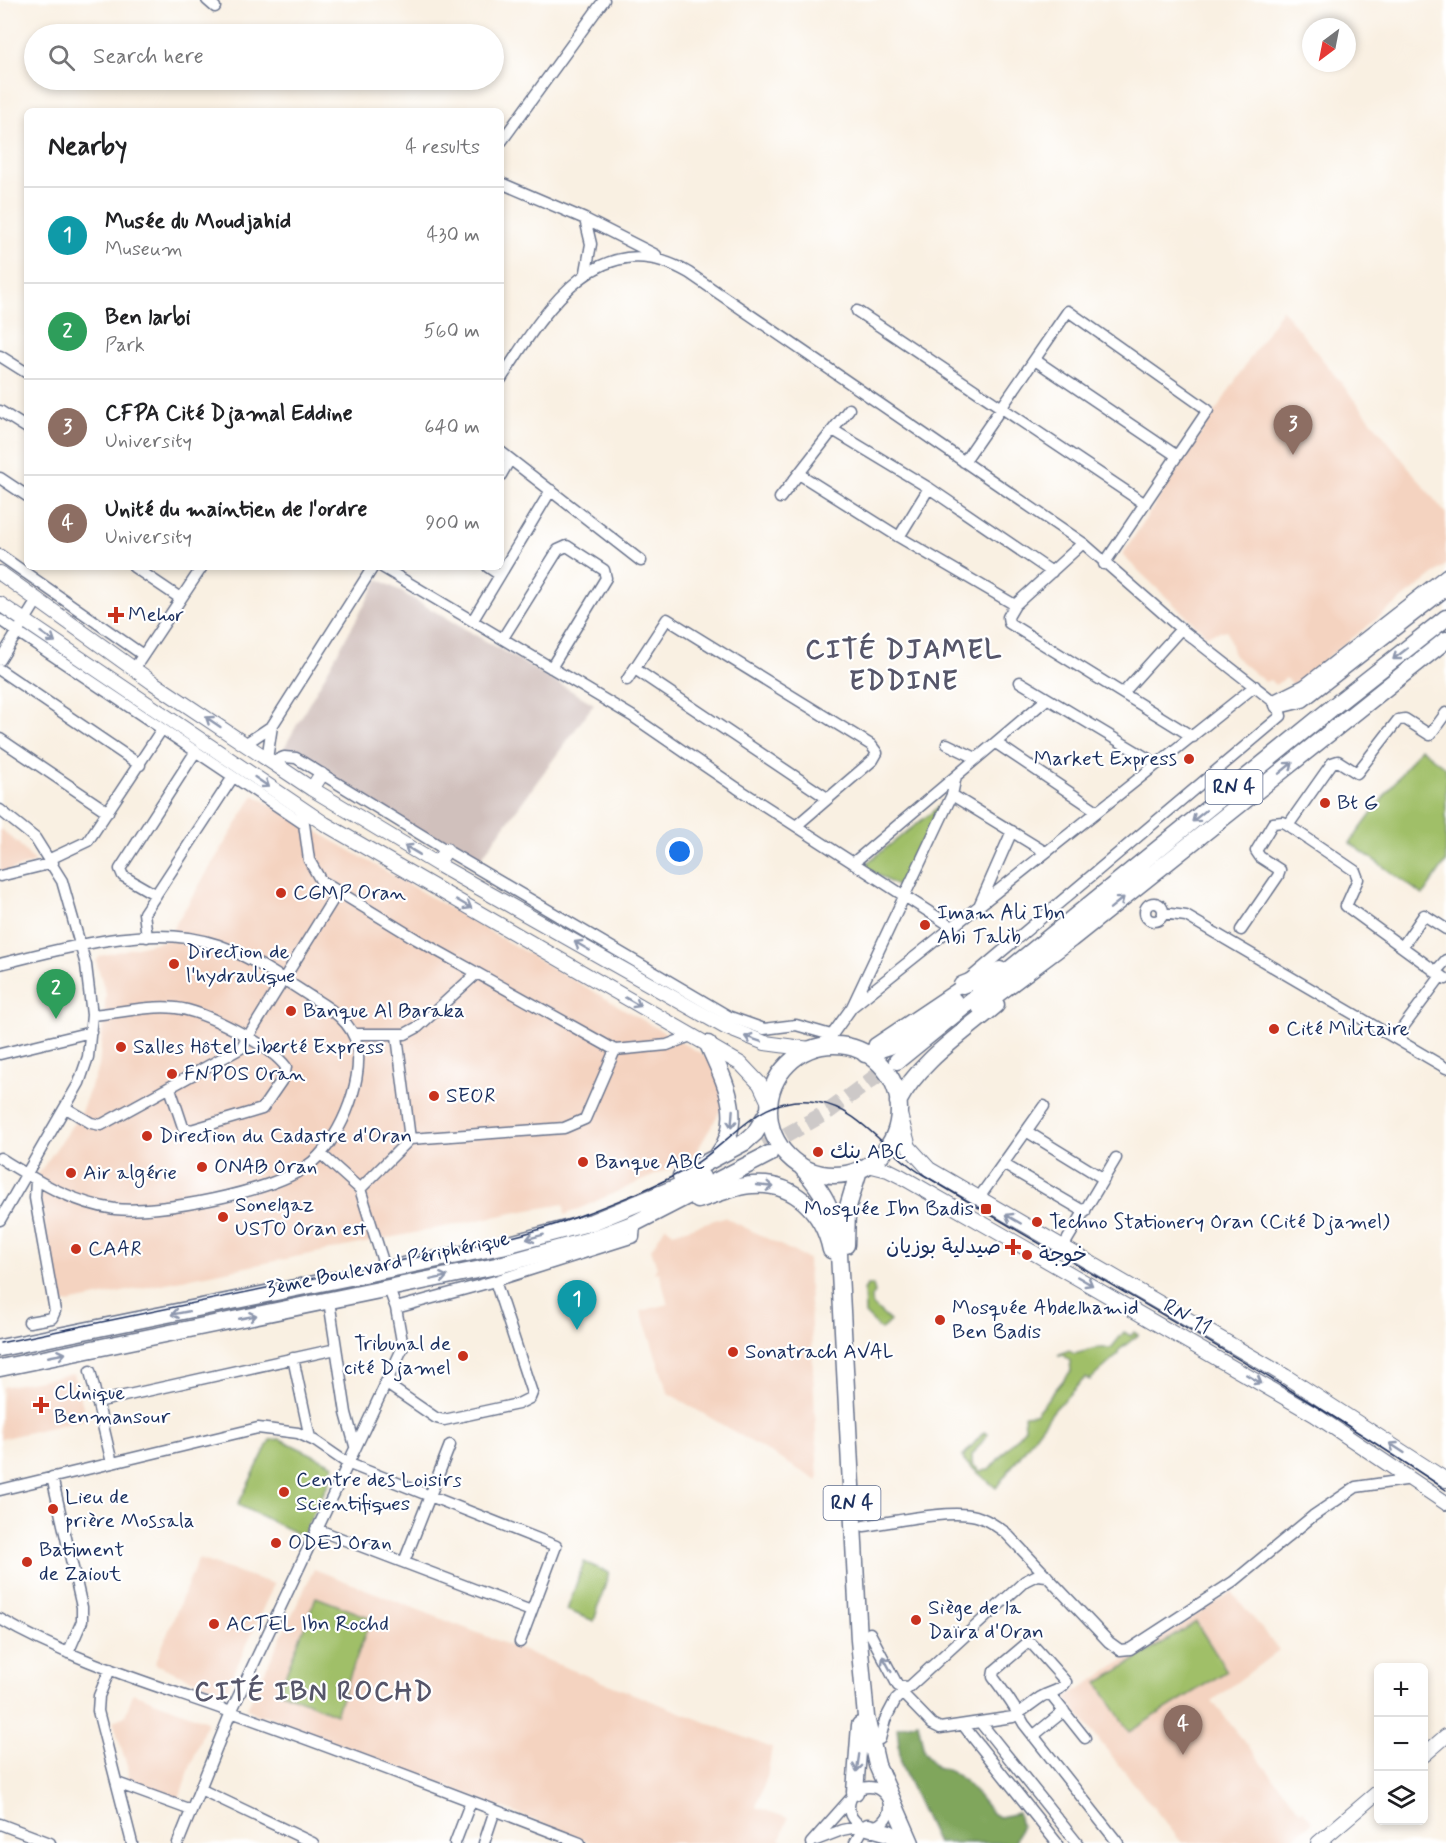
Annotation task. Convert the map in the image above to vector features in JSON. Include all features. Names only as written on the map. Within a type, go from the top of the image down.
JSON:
[{"type":"highway","points":[[1278,707],[1302,699],[1446,587]]},
{"type":"highway","name":"RN 4","points":[[1446,618],[1023,958],[899,1065],[1071,939],[1446,640]]},
{"type":"highway","name":"RN 4","points":[[899,1106],[906,1087],[926,1065],[1071,939]]},
{"type":"highway","name":"RN 4","points":[[862,1052],[890,1046],[1000,970],[1023,958]]},
{"type":"highway","points":[[962,985],[1000,970]]},
{"type":"highway","points":[[560,1230],[644,1197],[745,1142],[755,1133],[769,1107],[772,1089],[782,1071],[798,1056],[822,1043],[862,1052],[875,1060],[888,1074],[899,1106],[897,1123],[889,1143],[863,1167],[829,1174],[798,1163],[762,1167],[646,1218]]},
{"type":"highway","points":[[708,1044],[730,1094],[732,1106],[731,1128],[727,1143],[718,1156]]},
{"type":"highway","points":[[769,1107],[776,1138],[798,1163]]},
{"type":"highway","name":"3ème Boulevard Périphérique","points":[[0,1348],[386,1271],[592,1222],[767,1151],[646,1218],[593,1239],[506,1263],[388,1289],[0,1368]]},
{"type":"highway","name":"RN 4","points":[[798,1163],[822,1192],[834,1217],[845,1362],[864,1692],[877,1765],[910,1843]]},
{"type":"highway","name":"RN 4","points":[[863,1167],[847,1210],[846,1244],[873,1697],[880,1739],[897,1786],[923,1843]]},
{"type":"highway","points":[[646,1218],[752,1185],[772,1186],[804,1200],[823,1225],[830,1247],[845,1362]]},
{"type":"highway","points":[[853,1795],[861,1742],[859,1703],[864,1692]]},
{"type":"highway","points":[[865,1827],[889,1833],[904,1843]]},
{"type":"main road","points":[[0,573],[134,669],[269,761],[437,864],[765,1043],[822,1043]]},
{"type":"main road","points":[[0,604],[21,626],[302,809],[708,1044],[750,1072],[765,1092],[769,1107]]},
{"type":"main road","points":[[312,789],[321,775]]},
{"type":"main road","points":[[437,864],[446,850]]},
{"type":"main road","name":"RN 11","points":[[899,1106],[903,1134],[918,1158],[929,1169],[1285,1376],[1446,1480]]},
{"type":"main road","name":"RN 11","points":[[863,1167],[895,1174],[1071,1273],[1315,1414],[1446,1503]]},
{"type":"main road","points":[[1428,1752],[1446,1736]]},
{"type":"main road","points":[[1318,1843],[1374,1795]]},
{"type":"street","points":[[504,138],[604,0]]},
{"type":"street","points":[[504,184],[585,219],[689,273],[1083,543],[1104,564],[1181,629],[1255,686],[1278,707]]},
{"type":"street","points":[[585,219],[591,244],[586,272]]},
{"type":"street","points":[[504,375],[537,327],[586,272],[603,264],[633,257],[665,260]]},
{"type":"street","points":[[857,311],[1145,504]]},
{"type":"street","points":[[964,462],[1068,311],[1208,410],[1104,564]]},
{"type":"street","points":[[0,356],[24,371]]},
{"type":"street","points":[[1035,360],[1177,456]]},
{"type":"street","points":[[780,498],[849,408]]},
{"type":"street","points":[[0,411],[24,426]]},
{"type":"street","points":[[833,430],[930,488],[1052,572]]},
{"type":"street","points":[[504,454],[641,561]]},
{"type":"street","points":[[504,470],[510,459]]},
{"type":"street","points":[[799,474],[899,537],[1015,605]]},
{"type":"street","points":[[0,478],[24,494]]},
{"type":"street","points":[[899,537],[930,488]]},
{"type":"street","points":[[504,568],[551,490]]},
{"type":"street","points":[[1083,543],[1015,605],[1008,617],[1011,624],[1124,692],[1193,737]]},
{"type":"street","points":[[503,638],[558,550],[567,546],[574,549],[604,570],[606,578],[551,668]]},
{"type":"street","points":[[0,555],[24,564],[12,582]]},
{"type":"street","points":[[32,570],[143,655]]},
{"type":"street","points":[[138,570],[180,598]]},
{"type":"street","points":[[134,669],[200,570]]},
{"type":"street","points":[[245,744],[272,726],[371,570]]},
{"type":"street","points":[[387,570],[632,716],[905,898],[954,928]]},
{"type":"street","points":[[492,570],[500,575]]},
{"type":"street","points":[[473,620],[503,570]]},
{"type":"street","points":[[862,1052],[884,1040],[962,985],[1278,707],[1446,574]]},
{"type":"street","points":[[0,660],[38,599]]},
{"type":"street","points":[[627,680],[667,619],[871,745],[877,753],[873,760],[796,825]]},
{"type":"street","points":[[0,621],[21,626],[162,729],[304,824]]},
{"type":"street","points":[[1124,692],[1181,629]]},
{"type":"street","points":[[635,669],[827,798]]},
{"type":"street","points":[[0,670],[140,765]]},
{"type":"street","points":[[1020,682],[1156,764]]},
{"type":"street","points":[[272,726],[269,761],[292,757],[728,1022],[764,1029],[796,1025],[822,1043],[852,1007],[978,909],[1045,852],[1255,686]]},
{"type":"street","points":[[853,863],[1047,699]]},
{"type":"street","points":[[1289,824],[1332,763],[1338,761],[1357,773],[1398,720],[1405,719],[1430,735],[1446,713]]},
{"type":"street","points":[[0,876],[51,861],[88,841],[162,729]]},
{"type":"street","points":[[0,739],[108,812]]},
{"type":"street","points":[[996,743],[1097,811]]},
{"type":"street","points":[[947,744],[976,758]]},
{"type":"street","points":[[156,895],[123,876],[120,869],[196,751]]},
{"type":"street","points":[[852,1007],[952,795],[956,776]]},
{"type":"street","points":[[147,937],[143,918],[233,777]]},
{"type":"street","points":[[952,795],[1045,852]]},
{"type":"street","points":[[302,809],[309,860],[321,881],[338,893],[615,1050],[667,1045],[693,1035]]},
{"type":"street","points":[[0,810],[35,838],[51,861],[69,897],[81,945],[92,1015],[84,1072],[32,1177],[0,1220]]},
{"type":"street","points":[[1241,930],[1280,870],[1260,857],[1256,851],[1274,823],[1278,821],[1289,824],[1355,871],[1358,879],[1346,906],[1441,976]]},
{"type":"street","points":[[978,909],[1012,831]]},
{"type":"street","points":[[66,1108],[91,1123],[101,1125],[236,1052],[248,1038],[338,893]]},
{"type":"street","points":[[1163,913],[1186,916],[1446,1068]]},
{"type":"street","points":[[1402,947],[1424,915],[1445,927]]},
{"type":"street","points":[[0,964],[81,945],[147,937],[171,935],[216,944],[238,953],[335,1012],[353,1034],[358,1061],[352,1094],[344,1117],[321,1154],[296,1173],[256,1188],[175,1206],[109,1208],[61,1194],[0,1158]]},
{"type":"street","points":[[1395,1038],[1441,976],[1446,960]]},
{"type":"street","points":[[353,1034],[397,1036],[418,1027],[477,973]]},
{"type":"street","points":[[92,1015],[178,1008],[191,1011],[248,1038],[286,1067],[284,1077],[261,1109],[188,1131],[182,1123],[170,1088]]},
{"type":"street","points":[[0,1054],[91,1032]]},
{"type":"street","points":[[397,1036],[410,1139]]},
{"type":"street","points":[[360,1189],[410,1139],[564,1128],[585,1119],[615,1050]]},
{"type":"street","points":[[978,1198],[1044,1106]]},
{"type":"street","points":[[1026,1131],[1104,1179]]},
{"type":"street","points":[[321,1154],[360,1189],[386,1271]]},
{"type":"street","points":[[1063,1247],[1116,1158]]},
{"type":"street","points":[[1003,1164],[1085,1212]]},
{"type":"street","points":[[29,1322],[52,1317],[55,1311],[32,1177]]},
{"type":"street","points":[[396,1308],[495,1281],[634,1237],[646,1218]]},
{"type":"street","points":[[385,1383],[436,1418],[444,1420],[519,1404],[530,1398],[532,1393],[495,1281]]},
{"type":"street","points":[[178,1843],[231,1712],[403,1347],[396,1308],[388,1289]]},
{"type":"street","points":[[328,1301],[346,1413],[355,1446]]},
{"type":"street","points":[[97,1402],[336,1349]]},
{"type":"street","points":[[293,1358],[310,1438]]},
{"type":"street","points":[[90,1371],[112,1463]]},
{"type":"street","points":[[0,1490],[258,1428],[289,1431],[310,1438],[347,1463],[556,1546],[520,1641]]},
{"type":"street","points":[[404,1562],[450,1445]]},
{"type":"street","points":[[52,1477],[82,1607],[82,1621],[68,1653]]},
{"type":"street","points":[[864,1526],[948,1515],[976,1516],[1005,1532],[1109,1642],[1120,1650],[1130,1649],[1233,1582],[1304,1523],[1356,1487],[1413,1479]]},
{"type":"street","points":[[316,1529],[531,1611]]},
{"type":"street","points":[[880,1739],[891,1707],[905,1690],[1025,1581],[1037,1575],[1049,1576]]},
{"type":"street","points":[[0,1619],[33,1638],[68,1653],[580,1843]]},
{"type":"street","points":[[870,1633],[898,1686],[905,1690],[935,1726],[963,1725],[1019,1714],[1044,1695],[1064,1686],[1065,1680],[1035,1646],[1026,1644],[993,1675],[1019,1714],[1033,1736],[1118,1843]]},
{"type":"street","points":[[110,1669],[97,1703],[132,1843]]},
{"type":"street","points":[[1050,1694],[1085,1738]]},
{"type":"street","points":[[1033,1736],[1064,1711]]},
{"type":"street","points":[[980,1722],[1077,1843]]},
{"type":"street","points":[[963,1725],[1058,1843]]},
{"type":"street","points":[[117,1783],[191,1810]]},
{"type":"street","points":[[867,1788],[878,1790],[889,1803],[884,1820],[865,1827],[842,1830],[810,1843],[853,1795],[867,1788]]},
{"type":"street","points":[[200,1789],[313,1843]]},
{"type":"street","points":[[853,1795],[849,1805],[852,1817],[865,1827]]},
{"type":"street","points":[[455,1843],[471,1801]]},
{"type":"street","points":[[484,1843],[495,1810]]},
{"type":"street","points":[[0,1824],[50,1843]]},
{"type":"street","points":[[855,1843],[865,1827]]},
{"type":"shaded area","points":[[1282,309],[1446,514],[1446,565],[1292,685],[1286,678],[1275,685],[1270,680],[1265,682],[1234,656],[1227,630],[1206,635],[1122,555]]},
{"type":"shaded area","points":[[379,579],[594,704],[476,865],[342,786],[284,748]]},
{"type":"shaded area","points":[[254,795],[712,1060],[727,1099],[693,1158],[565,1215],[564,1204],[518,1212],[58,1305],[37,1176],[80,1114],[99,1066],[106,994],[96,961],[100,956],[166,940]]},
{"type":"shaded area","points":[[0,828],[18,843],[35,862],[0,874]]},
{"type":"shaded area","name":"Sonatrach AVAL","points":[[724,1217],[808,1259],[818,1481],[668,1393],[641,1311],[668,1304],[659,1272],[654,1273],[657,1267],[651,1249],[666,1226],[673,1233]]},
{"type":"shaded area","name":"Clinique Benmansour","points":[[73,1374],[87,1419],[0,1439],[2,1387]]},
{"type":"shaded area","name":"ACTEL Ibn Rochd","points":[[198,1559],[274,1584],[225,1693],[155,1664]]},
{"type":"shaded area","points":[[314,1569],[772,1748],[767,1777],[756,1807],[788,1818],[780,1840],[787,1843],[592,1843],[264,1715],[258,1716],[247,1708]]},
{"type":"shaded area","points":[[1232,1592],[1279,1650],[1212,1701],[1300,1811],[1303,1810],[1313,1821],[1287,1843],[1182,1843],[1065,1698]]},
{"type":"shaded area","points":[[133,1693],[207,1721],[178,1801],[127,1783],[129,1773],[113,1721],[125,1716]]},
{"type":"green space","points":[[1420,748],[1446,768],[1446,862],[1423,895],[1350,843]]},
{"type":"green space","points":[[941,805],[903,890],[863,866]]},
{"type":"green space","points":[[867,1285],[873,1285],[875,1293],[871,1298],[872,1305],[890,1321],[881,1330],[865,1314],[864,1290]]},
{"type":"green space","points":[[1124,1332],[1131,1336],[1134,1332],[1138,1335],[1118,1351],[1118,1355],[1090,1380],[1085,1378],[1054,1410],[996,1488],[964,1461],[963,1456],[984,1432],[988,1434],[972,1455],[972,1464],[980,1471],[989,1470],[1025,1428],[1024,1415],[1035,1414],[1071,1371],[1070,1361],[1063,1355],[1058,1355],[1069,1350],[1074,1354],[1097,1348],[1111,1348]]},
{"type":"green space","name":"Centre des Loisirs Scientifiques","points":[[280,1439],[334,1465],[330,1474],[331,1478],[302,1536],[238,1505],[270,1440]]},
{"type":"green space","points":[[584,1562],[609,1573],[594,1621],[567,1610]]},
{"type":"green space","points":[[316,1597],[371,1618],[336,1714],[279,1691]]},
{"type":"green space","points":[[1196,1622],[1227,1671],[1129,1732],[1098,1683]]},
{"type":"green space","points":[[918,1722],[924,1751],[936,1767],[946,1769],[961,1778],[975,1791],[993,1814],[1000,1817],[1018,1813],[1021,1826],[1015,1843],[937,1843],[901,1765],[897,1727]]},
{"type":"tunnel","points":[[765,1147],[829,1111],[897,1061]]},
{"type":"tram line","points":[[0,1343],[470,1247],[549,1227],[649,1188],[678,1174],[707,1156],[763,1111],[779,1104],[797,1101],[817,1102],[847,1113],[922,1174],[1252,1367],[1446,1490]]},
{"type":"place","name":"CFPA Cité Djamal Eddine","points":[[1293,455]]},
{"type":"place","name":"Mehor","points":[[116,615]]},
{"type":"place","name":"Market Express","points":[[1189,759]]},
{"type":"place","name":"Bt G","points":[[1325,803]]},
{"type":"place","name":"CGMP Oran","points":[[281,893]]},
{"type":"place","name":"Imam Ali Ibn Abi Talib","points":[[925,925]]},
{"type":"place","name":"Direction de l'hydraulique","points":[[174,964]]},
{"type":"place","name":"Banque Al Baraka","points":[[291,1011]]},
{"type":"place","name":"Ben larbi","points":[[56,1019]]},
{"type":"place","name":"Cité Militaire","points":[[1274,1029]]},
{"type":"place","name":"Salles Hôtel Liberté Express","points":[[121,1047]]},
{"type":"place","name":"FNPOS Oran","points":[[172,1074]]},
{"type":"place","name":"SEOR","points":[[434,1096]]},
{"type":"place","name":"Direction du Cadastre d'Oran","points":[[147,1136]]},
{"type":"place","name":"بنك ABC","points":[[818,1152]]},
{"type":"place","name":"Banque ABC","points":[[583,1162]]},
{"type":"place","name":"ONAB Oran","points":[[202,1167]]},
{"type":"place","name":"Air algérie","points":[[71,1173]]},
{"type":"place","name":"Mosquée Ibn Badis","points":[[986,1209]]},
{"type":"place","name":"Sonelgaz USTO Oran est","points":[[223,1217]]},
{"type":"place","name":"Techno Stationery Oran (Cité Djamel)","points":[[1037,1222]]},
{"type":"place","name":"صيدلية بوزيان","points":[[1013,1247]]},
{"type":"place","name":"CAAR","points":[[76,1249]]},
{"type":"place","name":"خوجة","points":[[1027,1255]]},
{"type":"place","name":"Mosquée Abdelhamid Ben Badis","points":[[940,1320]]},
{"type":"place","name":"Musée du Moudjahid","points":[[577,1330]]},
{"type":"place","name":"Sonatrach AVAL","points":[[733,1352]]},
{"type":"place","name":"Tribunal de cité Djamel","points":[[463,1356]]},
{"type":"place","name":"Clinique Benmansour","points":[[41,1405]]},
{"type":"place","name":"Centre des Loisirs Scientifiques","points":[[284,1492]]},
{"type":"place","name":"Lieu de prière Mossala","points":[[53,1509]]},
{"type":"place","name":"ODEJ Oran","points":[[276,1543]]},
{"type":"place","name":"Batiment de Zaiout","points":[[27,1562]]},
{"type":"place","name":"Siège de la Daïra d'Oran","points":[[916,1620]]},
{"type":"place","name":"ACTEL Ibn Rochd","points":[[214,1624]]},
{"type":"place","name":"Unité du maintien de l'ordre","points":[[1183,1755]]},
{"type":"district","name":"CITÉ DJAMEL EDDINE","points":[[904,666]]},
{"type":"district","name":"CITÉ IBN ROCHD","points":[[314,1692]]}]
